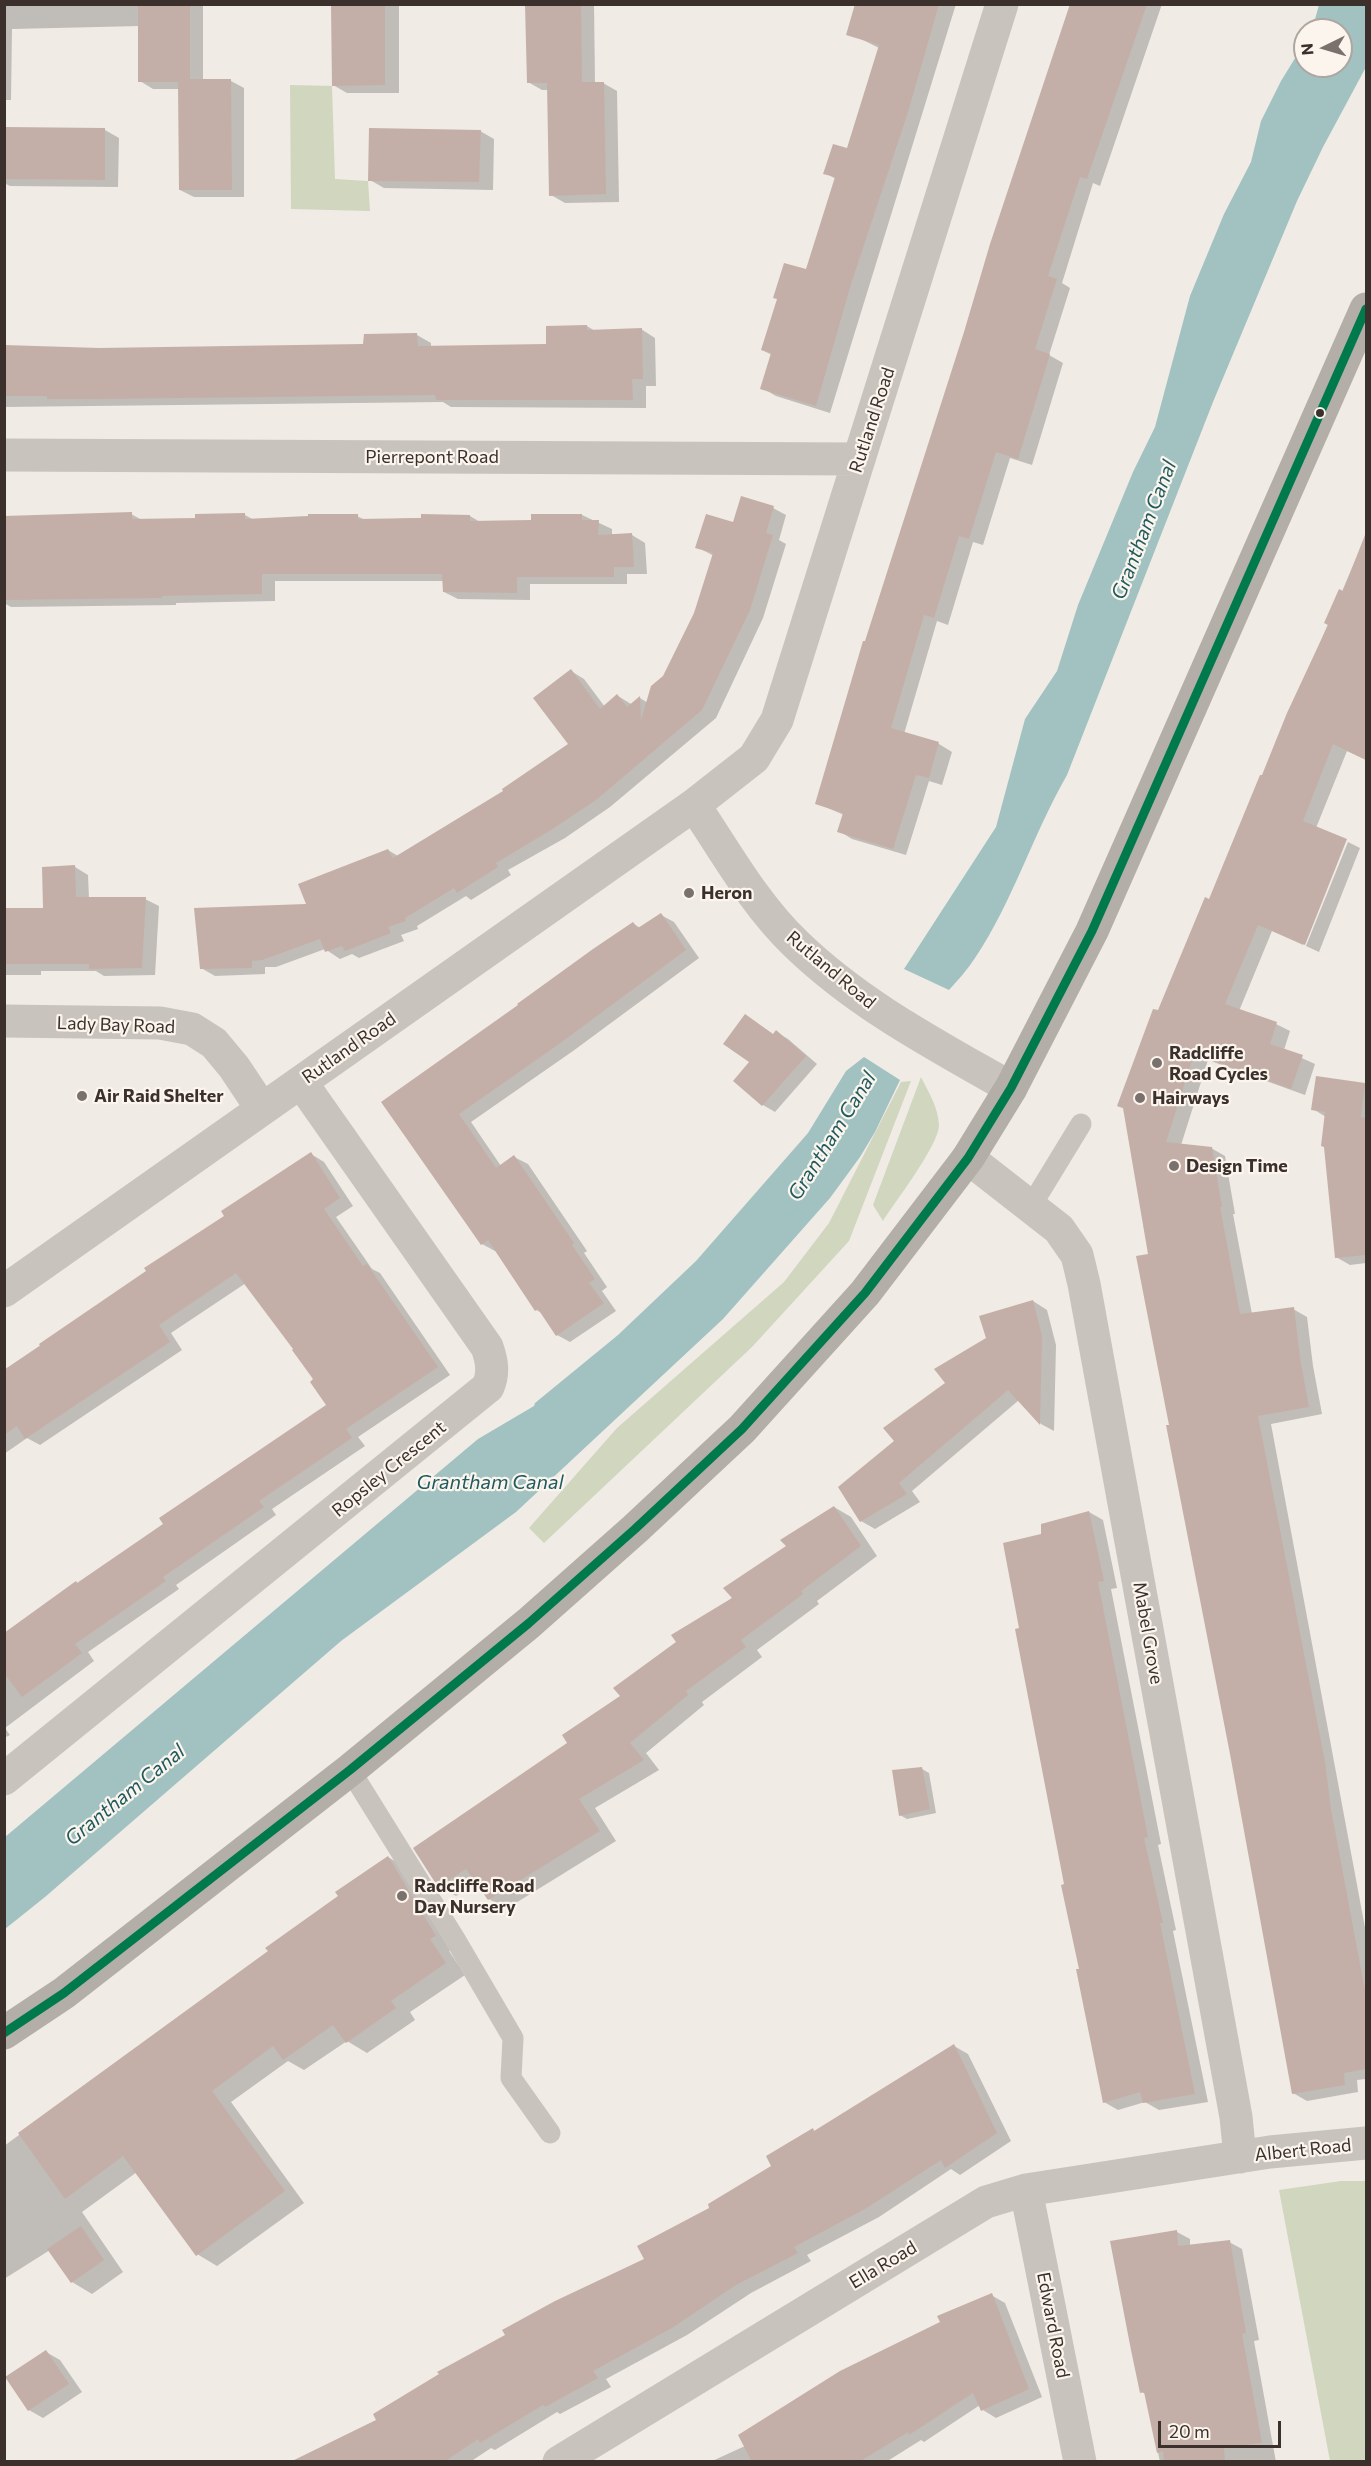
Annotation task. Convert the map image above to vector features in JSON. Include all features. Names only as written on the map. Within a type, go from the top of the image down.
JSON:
[{"type":"highway","points":[[4,2033],[73,1986],[350,1770],[529,1623],[635,1529],[742,1429],[865,1293],[968,1158],[1011,1088],[1096,920],[1366,309]]},
{"type":"street","name":"Rutland Road","points":[[4,1291],[694,805],[754,758],[777,720],[1002,4]]},
{"type":"street","name":"Pierrepont Road","points":[[4,455],[859,459]]},
{"type":"street","name":"Rutland Road","points":[[694,805],[754,896],[795,944],[869,1005],[1011,1088]]},
{"type":"street","name":"Lady Bay Road","points":[[4,1021],[160,1023],[192,1029],[214,1043],[234,1067],[262,1109]]},
{"type":"street","name":"Ropsley Crescent","points":[[4,1779],[488,1387],[492,1370],[487,1347],[301,1082]]},
{"type":"street","name":"Mabel Grove","points":[[968,1158],[1059,1229],[1077,1255],[1234,2105],[1240,2157]]},
{"type":"street","name":"Albert Road","points":[[1240,2157],[1366,2143]]},
{"type":"street","name":"Ella Road","points":[[559,2462],[986,2202],[1026,2190],[1240,2157]]},
{"type":"street","name":"Edward Road","points":[[1026,2190],[1080,2462]]},
{"type":"lane","points":[[1031,1206],[1081,1124]]},
{"type":"lane","points":[[350,1770],[455,1939],[513,2038],[511,2078],[550,2133]]},
{"type":"green space","points":[[290,85],[332,86],[335,179],[368,181],[370,211],[291,209]]},
{"type":"green space","points":[[921,1077],[937,1112],[939,1125],[937,1134],[916,1173],[883,1221],[873,1205]]},
{"type":"green space","points":[[911,1081],[849,1241],[752,1347],[544,1543],[529,1528],[617,1428],[784,1282],[829,1223],[901,1082]]},
{"type":"green space","points":[[1341,2181],[1366,2181],[1366,2461],[1330,2461],[1279,2190]]},
{"type":"water","name":"Grantham Canal","points":[[1319,5],[1366,5],[1366,67],[1297,201],[1213,402],[1067,775],[1001,914],[969,966],[949,990],[904,969],[996,827],[1025,719],[1057,671],[1078,605],[1133,472],[1155,427],[1190,296],[1224,214],[1251,162],[1261,121],[1293,62],[1293,78],[1353,78],[1353,18],[1315,18]]},
{"type":"water","name":"Grantham Canal","points":[[864,1057],[900,1080],[875,1132],[830,1198],[723,1319],[516,1512],[341,1641],[5,1929],[5,1837],[478,1439],[534,1406],[618,1335],[696,1261],[808,1133],[846,1071]]},
{"type":"building","points":[[138,4],[190,4],[190,79],[231,79],[232,190],[179,190],[178,82],[138,82]]},
{"type":"building","points":[[331,4],[385,4],[385,85],[332,86]]},
{"type":"building","points":[[525,4],[581,4],[582,82],[604,82],[606,194],[549,196],[547,83],[527,83]]},
{"type":"building","points":[[855,4],[939,4],[908,112],[851,284],[816,406],[760,389],[771,353],[761,350],[777,299],[773,298],[784,263],[806,269],[835,177],[823,174],[833,144],[847,148],[879,45],[846,35]]},
{"type":"building","points":[[1070,4],[1147,4],[1087,179],[1080,177],[1048,276],[1057,279],[1035,349],[1050,354],[1018,459],[996,452],[969,539],[959,536],[934,618],[924,615],[891,728],[939,742],[929,778],[916,775],[893,849],[837,832],[843,813],[815,804],[863,641],[865,641],[964,332],[990,244]]},
{"type":"building","points":[[4,127],[105,128],[105,180],[4,179]]},
{"type":"building","points":[[369,128],[481,130],[479,182],[368,181]]},
{"type":"building","points":[[587,325],[587,330],[642,328],[643,379],[632,379],[633,400],[436,400],[435,395],[99,399],[4,396],[4,345],[99,348],[363,344],[364,334],[417,333],[418,346],[546,344],[546,326]]},
{"type":"building","points":[[741,496],[774,506],[766,533],[773,535],[750,610],[702,710],[596,800],[496,863],[498,867],[457,893],[454,888],[405,918],[406,921],[388,927],[391,933],[345,951],[342,946],[325,952],[320,939],[262,960],[252,961],[252,968],[200,969],[194,908],[306,904],[298,884],[388,849],[393,858],[503,791],[502,789],[568,744],[533,698],[571,669],[600,709],[617,694],[627,707],[640,696],[641,720],[651,686],[663,676],[694,613],[713,553],[695,548],[706,514],[733,522]]},
{"type":"building","points":[[132,512],[132,519],[195,518],[195,514],[245,513],[245,519],[308,516],[308,514],[358,514],[358,519],[421,518],[421,514],[470,515],[470,521],[531,520],[531,514],[582,514],[582,520],[599,520],[598,535],[632,533],[634,567],[614,567],[614,577],[517,577],[517,593],[443,592],[442,574],[262,574],[262,594],[4,600],[4,516]]},
{"type":"building","points":[[1365,535],[1366,760],[1333,744],[1303,821],[1347,839],[1305,945],[1258,925],[1225,1004],[1277,1022],[1270,1044],[1303,1055],[1291,1089],[1194,1054],[1166,1142],[1212,1147],[1222,1207],[1220,1207],[1240,1314],[1294,1307],[1309,1407],[1258,1416],[1325,1762],[1331,1809],[1366,1996],[1366,2069],[1344,2073],[1345,2085],[1292,2094],[1136,1256],[1148,1254],[1123,1108],[1117,1106],[1153,1009],[1158,1010],[1205,897],[1209,899],[1260,775],[1262,775],[1287,713],[1328,625],[1324,623],[1339,589],[1343,591]]},
{"type":"building","points":[[75,865],[76,897],[146,897],[142,968],[89,969],[89,964],[4,964],[4,908],[43,908],[42,867]]},
{"type":"building","points":[[661,913],[686,950],[559,1044],[459,1114],[496,1168],[514,1155],[574,1243],[572,1245],[595,1279],[589,1283],[604,1303],[556,1336],[538,1309],[535,1311],[488,1240],[481,1245],[381,1102],[633,922],[638,928]]},
{"type":"building","points":[[745,1014],[773,1034],[776,1030],[806,1056],[762,1106],[733,1081],[749,1062],[723,1044]]},
{"type":"building","points":[[1316,1076],[1365,1083],[1361,1117],[1366,1118],[1366,1255],[1335,1258],[1324,1147],[1321,1146],[1325,1112],[1311,1110]]},
{"type":"building","points":[[311,1152],[340,1198],[324,1209],[363,1266],[367,1264],[438,1367],[346,1429],[352,1438],[259,1501],[264,1507],[163,1577],[166,1581],[75,1644],[82,1653],[22,1697],[4,1673],[4,1633],[76,1581],[77,1583],[163,1524],[159,1518],[326,1405],[310,1382],[313,1379],[293,1349],[236,1273],[159,1325],[170,1342],[25,1439],[17,1426],[4,1435],[4,1370],[146,1271],[144,1268],[224,1216],[221,1211]]},
{"type":"building","points":[[1033,1300],[1042,1336],[1040,1425],[1008,1390],[899,1483],[907,1494],[860,1522],[838,1487],[894,1441],[883,1428],[945,1383],[934,1369],[986,1338],[979,1316]]},
{"type":"building","points":[[834,1506],[861,1546],[801,1591],[803,1594],[741,1640],[746,1647],[686,1691],[688,1695],[630,1743],[644,1760],[579,1799],[600,1831],[488,1900],[466,1869],[438,1887],[413,1848],[567,1743],[562,1735],[620,1696],[613,1688],[676,1642],[671,1635],[732,1598],[723,1588],[786,1546],[780,1540]]},
{"type":"building","points":[[1089,1511],[1104,1581],[1098,1582],[1148,1837],[1144,1838],[1163,1923],[1160,1923],[1195,2094],[1143,2103],[1140,2092],[1103,2103],[1076,1969],[1079,1969],[1061,1885],[1064,1884],[1015,1629],[1019,1628],[1003,1543],[1041,1534],[1041,1524]]},
{"type":"building","points":[[922,1767],[930,1809],[899,1816],[892,1770]]},
{"type":"building","points":[[388,1856],[436,1936],[430,1939],[446,1963],[391,2001],[396,2008],[346,2043],[333,2025],[283,2060],[273,2046],[212,2091],[285,2191],[196,2256],[123,2156],[65,2199],[18,2133],[268,1951],[265,1948],[338,1896],[335,1892]]},
{"type":"building","points":[[954,2044],[997,2133],[945,2168],[941,2160],[865,2209],[794,2247],[798,2253],[736,2285],[672,2328],[593,2371],[598,2378],[545,2407],[543,2405],[480,2443],[478,2439],[444,2462],[290,2462],[376,2420],[373,2414],[439,2374],[437,2372],[505,2335],[502,2330],[555,2301],[644,2259],[637,2246],[709,2208],[708,2204],[771,2166],[766,2156],[813,2128],[814,2131]]},
{"type":"building","points":[[81,2226],[104,2260],[71,2283],[47,2249]]},
{"type":"building","points":[[1177,2230],[1178,2246],[1230,2240],[1246,2333],[1242,2334],[1262,2443],[1224,2448],[1225,2462],[1164,2462],[1163,2451],[1157,2453],[1144,2392],[1140,2393],[1131,2350],[1110,2241]]},
{"type":"building","points":[[992,2293],[1029,2389],[981,2411],[973,2393],[909,2435],[908,2432],[859,2462],[752,2462],[738,2435],[840,2371],[940,2322],[937,2316]]},
{"type":"building","points":[[46,2350],[69,2384],[28,2411],[5,2377]]},
{"type":"transit line","points":[[4,2033],[64,1993],[350,1770],[529,1623],[635,1529],[742,1429],[865,1293],[968,1158],[1011,1088],[1092,931],[1366,309]]},
{"type":"place","name":"Heron","points":[[689,893]]},
{"type":"place","name":"Radcliffe Road Cycles","points":[[1157,1063]]},
{"type":"place","name":"Air Raid Shelter","points":[[82,1096]]},
{"type":"place","name":"Hairways","points":[[1140,1098]]},
{"type":"place","name":"Design Time","points":[[1174,1166]]},
{"type":"place","name":"Radcliffe Road Day Nursery","points":[[402,1896]]}]
